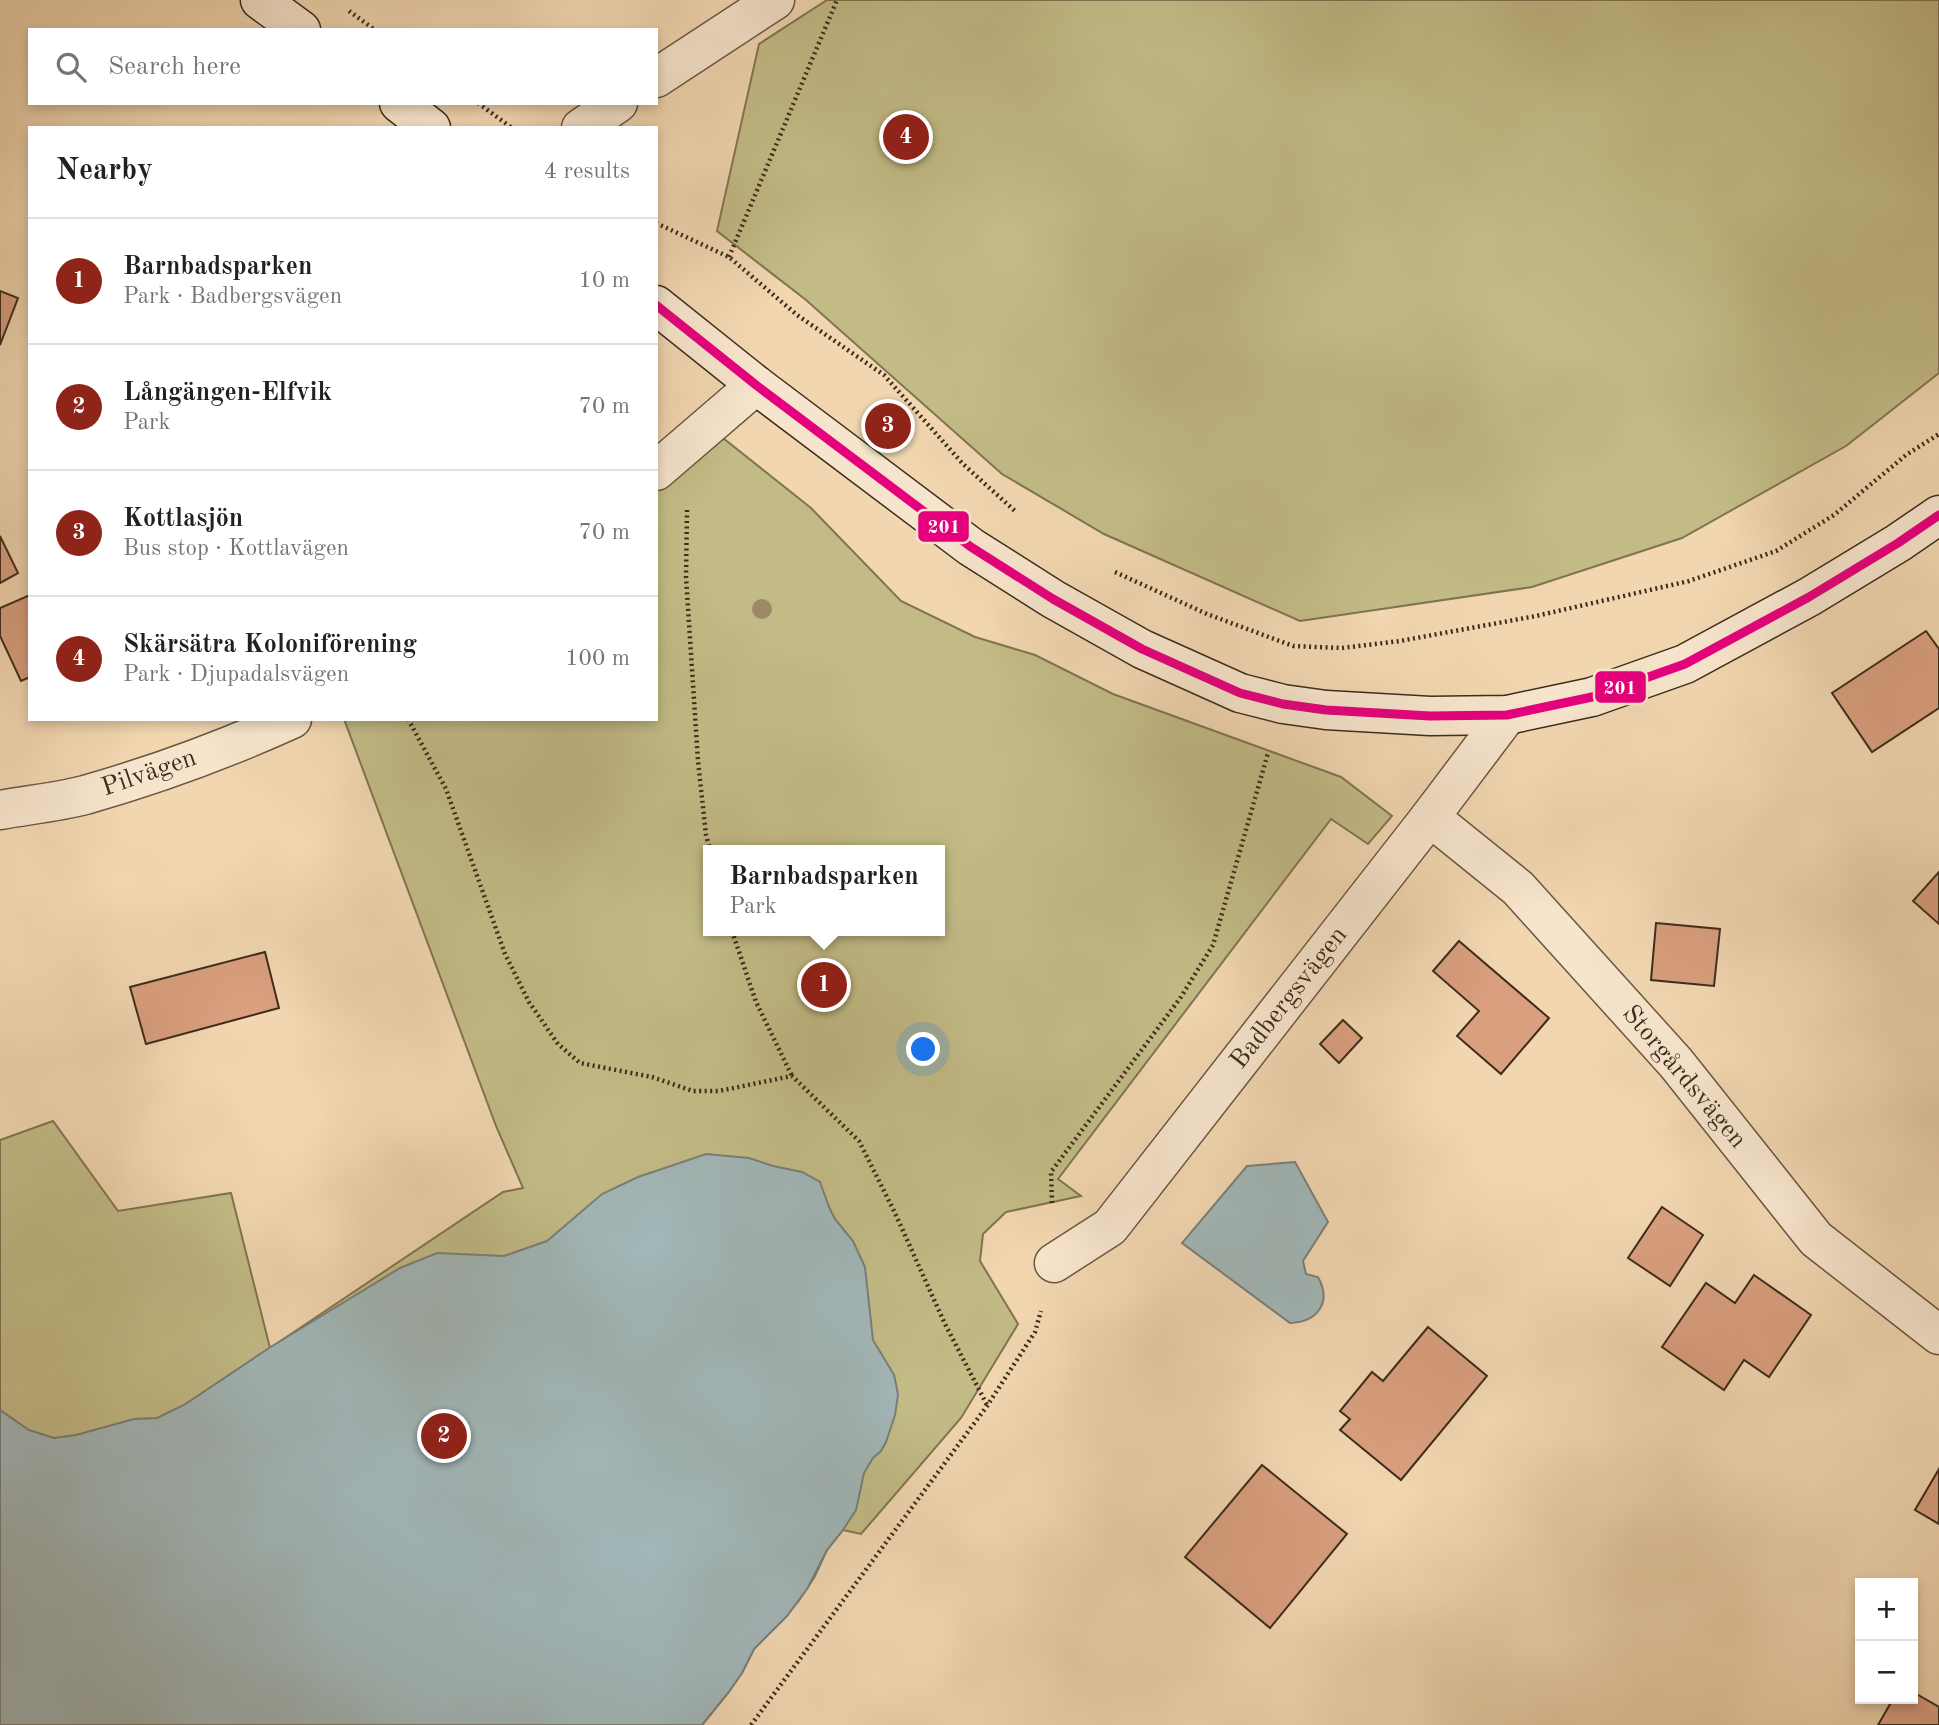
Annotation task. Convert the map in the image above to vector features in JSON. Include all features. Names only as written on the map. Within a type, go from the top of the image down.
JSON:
[{"type":"street","points":[[260,0],[298,28]]},
{"type":"street","points":[[658,77],[775,0]]},
{"type":"street","points":[[402,105],[428,126]]},
{"type":"street","points":[[584,126],[615,105]]},
{"type":"street","points":[[658,307],[756,385],[950,531],[1053,600],[1142,649],[1240,693],[1283,704],[1326,710],[1430,716],[1507,715],[1592,697],[1685,664],[1810,597],[1939,515]]},
{"type":"street","points":[[658,469],[756,385]]},
{"type":"street","name":"Badbergsvägen","points":[[1054,1263],[1110,1227],[1507,715]]},
{"type":"street","name":"Pilvägen","points":[[0,810],[83,796],[185,762],[288,721]]},
{"type":"street","name":"Storgårdsvägen","points":[[1430,817],[1518,888],[1676,1063],[1816,1239],[1939,1335]]},
{"type":"path","points":[[729,257],[837,0]]},
{"type":"path","points":[[340,4],[372,28]]},
{"type":"path","points":[[481,105],[509,126]]},
{"type":"path","points":[[658,224],[729,257],[797,315],[884,375],[963,464],[1023,518]]},
{"type":"path","points":[[1107,568],[1207,614],[1293,646],[1342,649],[1400,641],[1536,616],[1689,581],[1776,551],[1834,515],[1906,455],[1939,434]]},
{"type":"path","points":[[688,442],[687,577],[698,761],[709,845]]},
{"type":"path","points":[[409,721],[446,789],[505,954],[528,1002],[558,1044],[580,1063],[652,1077],[693,1091],[719,1091],[792,1076]]},
{"type":"path","points":[[751,1725],[987,1406],[1035,1332],[1054,1263],[1051,1172],[1181,997],[1213,945],[1269,752]]},
{"type":"path","points":[[734,936],[756,1002],[792,1076],[859,1141],[945,1324],[987,1406]]},
{"type":"shaded area","points":[[827,0],[1939,0],[1939,373],[1846,446],[1682,538],[1532,587],[1300,621],[1104,534],[1002,474],[806,300],[717,231],[759,44]]},
{"type":"shaded area","points":[[723,438],[811,508],[901,601],[975,637],[1035,655],[1113,694],[1341,777],[1392,816],[1368,844],[1331,819],[1058,1179],[1081,1196],[1006,1212],[983,1234],[980,1261],[1018,1324],[961,1418],[861,1534],[843,1530],[827,1550],[814,1578],[798,1602],[754,1649],[742,1673],[702,1725],[0,1725],[0,1140],[53,1121],[118,1211],[231,1193],[270,1348],[503,1192],[523,1188],[496,1126],[345,721],[658,721],[658,486]]},
{"type":"shaded area","points":[[706,1154],[749,1158],[802,1172],[820,1182],[835,1219],[853,1241],[865,1267],[873,1340],[894,1375],[898,1395],[886,1442],[864,1473],[856,1510],[827,1550],[807,1589],[787,1616],[754,1649],[742,1673],[702,1725],[0,1725],[0,1410],[29,1430],[54,1438],[76,1435],[134,1419],[157,1418],[184,1405],[269,1348],[400,1268],[437,1253],[504,1256],[547,1241],[602,1194],[638,1177]]},
{"type":"shaded area","points":[[1295,1162],[1328,1222],[1303,1261],[1306,1274],[1318,1277],[1322,1286],[1323,1302],[1315,1315],[1290,1323],[1182,1243],[1247,1166]]},
{"type":"building","points":[[0,291],[18,298],[0,345]]},
{"type":"building","points":[[0,536],[18,573],[0,583]]},
{"type":"building","points":[[28,596],[28,678],[21,681],[0,636],[0,608]]},
{"type":"building","points":[[1926,631],[1939,649],[1939,708],[1872,752],[1832,693]]},
{"type":"building","points":[[1939,872],[1939,924],[1913,901]]},
{"type":"building","points":[[1656,923],[1720,929],[1714,986],[1651,980]]},
{"type":"building","points":[[1459,941],[1549,1018],[1501,1074],[1457,1036],[1479,1011],[1433,971]]},
{"type":"building","points":[[265,952],[279,1008],[146,1044],[130,987]]},
{"type":"building","points":[[1343,1020],[1362,1038],[1339,1063],[1320,1044]]},
{"type":"building","points":[[1662,1207],[1703,1235],[1670,1286],[1628,1258]]},
{"type":"building","points":[[1754,1275],[1811,1315],[1769,1377],[1744,1360],[1724,1390],[1662,1347],[1706,1283],[1735,1303]]},
{"type":"building","points":[[1428,1327],[1487,1376],[1401,1480],[1340,1430],[1350,1419],[1340,1411],[1372,1372],[1383,1381]]},
{"type":"building","points":[[1262,1465],[1347,1534],[1270,1628],[1185,1557]]},
{"type":"building","points":[[1939,1469],[1939,1524],[1915,1510]]},
{"type":"building","points":[[1918,1695],[1939,1707],[1939,1725],[1878,1725],[1890,1704],[1918,1704]]},
{"type":"transit line","name":"201","points":[[658,307],[756,385],[971,547],[1053,599],[1142,649],[1240,693],[1283,704],[1326,710],[1430,716],[1507,715],[1592,697],[1685,664],[1809,597],[1939,515]]},
{"type":"place","name":"Skärsätra Koloniförening","points":[[906,137]]},
{"type":"place","name":"Kottlasjön","points":[[888,426]]},
{"type":"place","name":"Barnbadsparken","points":[[824,985]]},
{"type":"place","name":"Långängen-Elfvik","points":[[444,1436]]}]
